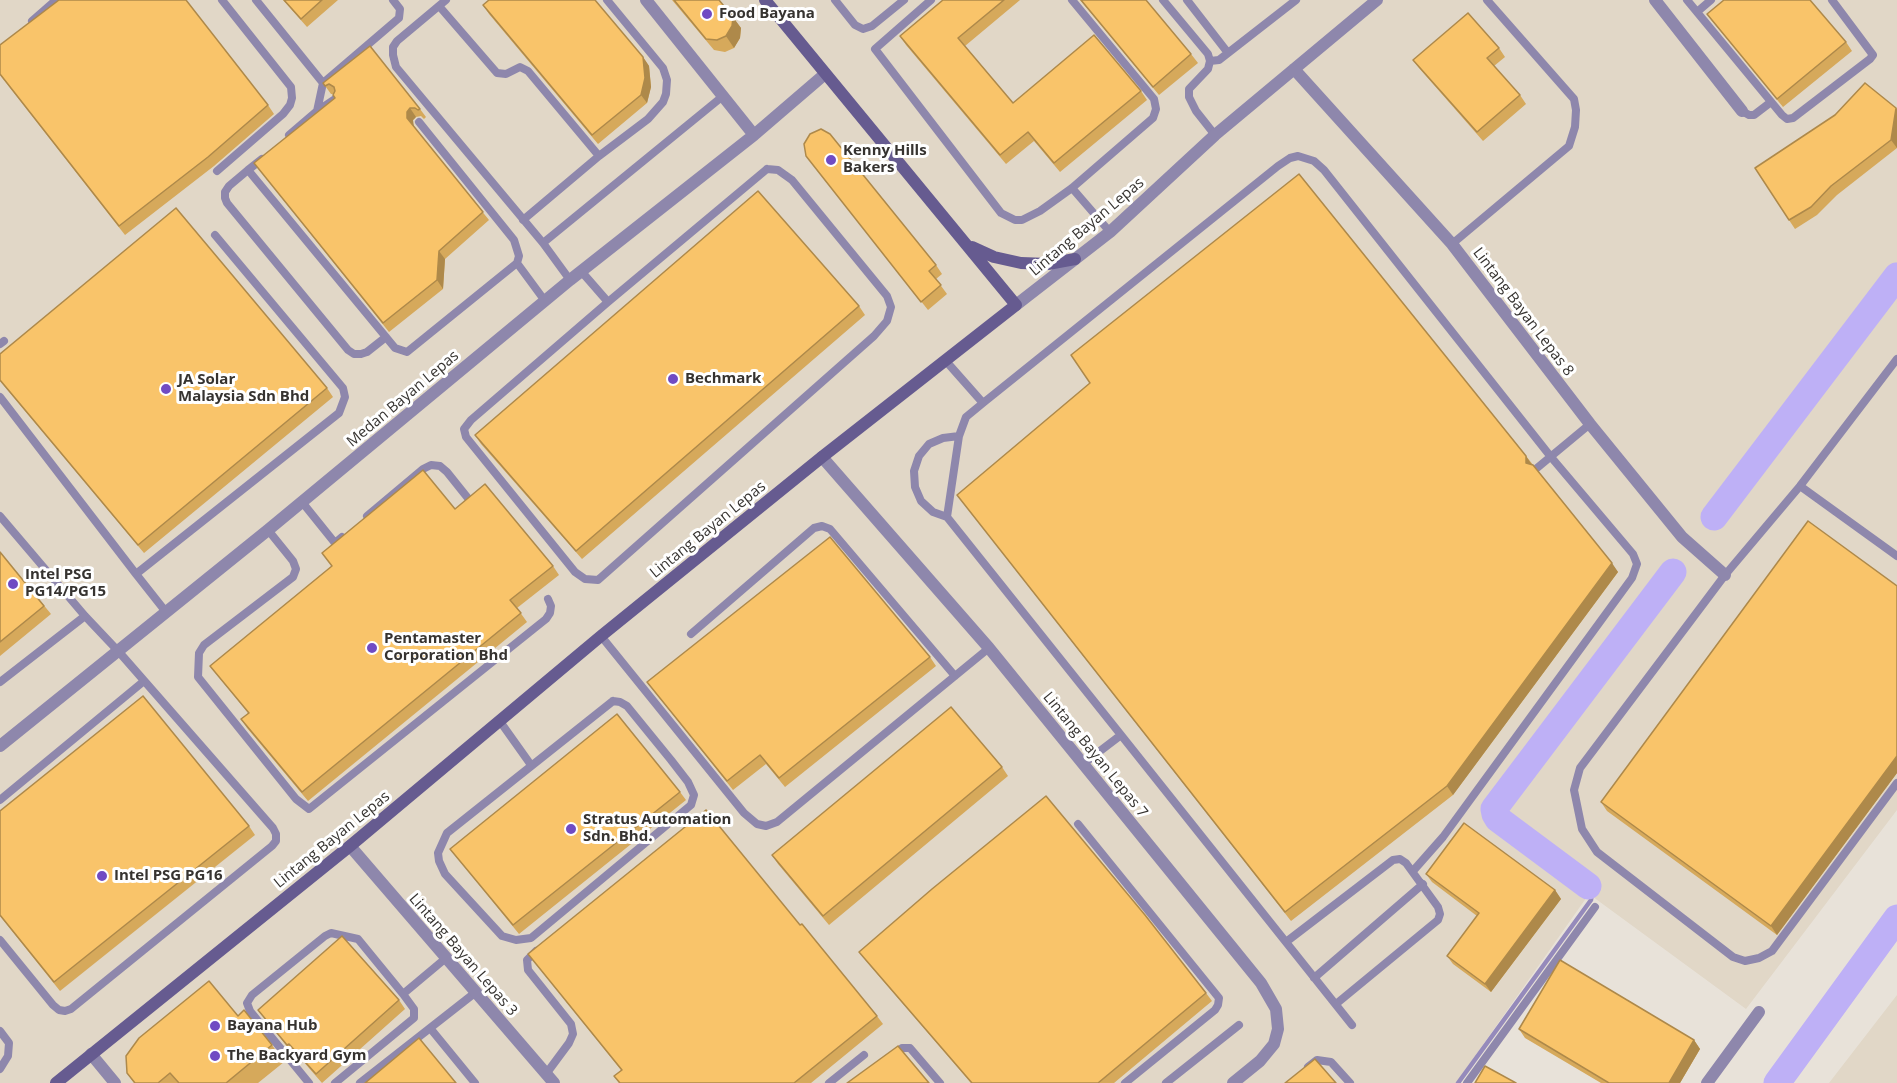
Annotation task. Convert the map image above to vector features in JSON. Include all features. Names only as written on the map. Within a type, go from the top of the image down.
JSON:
[{"type":"street","points":[[646,0],[754,135]]},
{"type":"street","points":[[765,0],[1016,305]]},
{"type":"street","points":[[1655,0],[1742,111]]},
{"type":"street","name":"Lintang Bayan Lepas","points":[[56,1083],[350,846],[499,720],[822,457],[1110,232],[1215,135],[1370,2]]},
{"type":"street","name":"Lintang Bayan Lepas 8","points":[[1294,69],[1452,244],[1590,424],[1682,537],[1725,575]]},
{"type":"street","name":"Medan Bayan Lepas","points":[[0,746],[268,530],[570,279],[754,135],[825,74]]},
{"type":"street","points":[[968,245],[994,257],[1021,263],[1048,264],[1076,259]]},
{"type":"street","name":"Lintang Bayan Lepas 7","points":[[822,457],[988,648],[1262,983],[1276,1009],[1278,1029],[1274,1044],[1260,1061],[1233,1083]]},
{"type":"street","name":"Lintang Bayan Lepas 3","points":[[350,846],[550,1078]]},
{"type":"street","points":[[1707,1083],[1759,1012]]},
{"type":"street","points":[[91,1054],[115,1083]]},
{"type":"lane","points":[[24,29],[56,0]]},
{"type":"lane","points":[[218,171],[283,114],[292,98],[291,87],[222,0]]},
{"type":"lane","points":[[256,0],[323,83]]},
{"type":"lane","points":[[317,111],[323,83],[399,18],[400,9],[393,0]]},
{"type":"lane","points":[[446,0],[397,41],[393,47],[396,67],[543,243],[570,279]]},
{"type":"lane","points":[[523,220],[599,156],[648,119],[663,102],[667,80],[663,68],[606,0]]},
{"type":"lane","points":[[835,0],[855,25],[863,29],[872,27],[904,0]]},
{"type":"lane","points":[[931,0],[875,49],[1001,213],[1015,220],[1022,220],[1040,211],[1072,188],[1153,118],[1156,109],[1154,99],[1072,0]]},
{"type":"lane","points":[[1163,0],[1208,54],[1210,61],[1208,69],[1189,89],[1189,97],[1196,111],[1215,135]]},
{"type":"lane","points":[[1187,0],[1228,53]]},
{"type":"lane","points":[[1210,61],[1219,60],[1296,0]]},
{"type":"lane","points":[[1452,244],[1569,146],[1575,127],[1574,99],[1487,0]]},
{"type":"lane","points":[[1687,0],[1787,119],[1793,118],[1873,55],[1832,0]]},
{"type":"lane","points":[[1697,12],[1711,0]]},
{"type":"lane","points":[[439,6],[497,73],[506,74],[520,67],[528,71],[599,156]]},
{"type":"lane","points":[[543,243],[723,96]]},
{"type":"lane","points":[[283,141],[317,111],[335,99]]},
{"type":"lane","points":[[1742,111],[1754,115],[1771,102]]},
{"type":"lane","points":[[249,171],[386,337],[399,351],[408,352],[517,263],[519,256],[514,240],[419,122]]},
{"type":"lane","points":[[266,156],[229,186],[225,192],[225,198],[348,350],[354,354],[367,352],[386,337]]},
{"type":"lane","points":[[947,517],[959,436],[966,417],[1278,166],[1298,156],[1314,161],[1324,170],[1551,457],[1633,554],[1636,564],[1632,578],[1443,837],[1413,871]]},
{"type":"lane","points":[[767,169],[778,170],[792,180],[887,296],[891,307],[887,321],[874,336],[598,580],[585,579],[575,572],[466,437],[464,429],[471,420],[608,302],[767,169]]},
{"type":"lane","points":[[1072,188],[1110,232]]},
{"type":"lane","points":[[136,574],[339,413],[345,397],[343,388],[215,235]]},
{"type":"lane","points":[[517,263],[545,301]]},
{"type":"lane","points":[[581,271],[608,302]]},
{"type":"lane","points":[[1897,359],[1800,486],[1725,575],[1580,768],[1574,789],[1582,829],[1597,852],[1733,957],[1745,961],[1759,958],[1772,951],[1897,783]]},
{"type":"lane","points":[[945,360],[983,403]]},
{"type":"lane","points":[[0,397],[166,612]]},
{"type":"lane","points":[[1537,468],[1590,424]]},
{"type":"lane","points":[[959,436],[943,438],[929,444],[919,456],[914,471],[915,487],[921,501],[933,512],[947,517],[1352,1025]]},
{"type":"lane","points":[[362,521],[423,469],[431,465],[440,466],[447,471],[471,502]]},
{"type":"lane","points":[[1800,486],[1897,556]]},
{"type":"lane","points":[[302,502],[335,543],[353,528]]},
{"type":"lane","points":[[0,516],[276,834],[276,841],[272,846],[71,1009],[59,1010],[53,1005],[0,940]]},
{"type":"lane","points":[[691,634],[814,528],[822,526],[830,529],[955,676]]},
{"type":"lane","points":[[268,530],[293,561],[296,570],[293,577],[204,645],[199,653],[198,677],[296,799],[309,809],[546,619],[551,606],[548,599]]},
{"type":"lane","points":[[0,681],[85,616]]},
{"type":"lane","points":[[601,636],[744,813],[757,824],[766,826],[777,822],[988,648]]},
{"type":"lane","points":[[0,801],[144,681]]},
{"type":"lane","points":[[614,701],[620,702],[627,706],[671,760],[688,782],[693,795],[691,805],[531,938],[516,940],[502,936],[445,874],[438,853],[447,833],[531,765],[614,701]]},
{"type":"lane","points":[[499,720],[531,765]]},
{"type":"lane","points":[[1083,764],[1121,735]]},
{"type":"lane","points":[[1078,824],[1219,998],[1215,1010],[1125,1083]]},
{"type":"lane","points":[[1286,942],[1393,860],[1400,859],[1413,871],[1438,907],[1440,914],[1438,920],[1336,1004]]},
{"type":"lane","points":[[1314,978],[1423,885]]},
{"type":"lane","points":[[1467,1083],[1595,907]]},
{"type":"lane","points":[[309,1083],[250,1011],[248,1003],[252,995],[331,933],[358,939],[414,1009],[414,1018],[334,1083]]},
{"type":"lane","points":[[545,944],[527,960],[528,970],[571,1024],[573,1034],[550,1078]]},
{"type":"lane","points":[[403,994],[446,958]]},
{"type":"lane","points":[[360,1083],[476,992]]},
{"type":"lane","points":[[1166,1083],[1239,1025]]},
{"type":"lane","points":[[430,1028],[475,1083]]},
{"type":"lane","points":[[0,1031],[9,1043],[8,1056],[0,1069]]},
{"type":"lane","points":[[884,1062],[902,1048],[910,1048],[940,1083]]},
{"type":"lane","points":[[829,1083],[864,1055]]},
{"type":"lane","points":[[1303,1072],[1317,1060],[1331,1062],[1350,1083]]},
{"type":"shaded area","points":[[0,0],[1897,0],[1897,810],[1746,1009],[1589,894],[1456,1083],[0,1083]]},
{"type":"shaded area","points":[[1897,995],[1897,1083],[1829,1083]]},
{"type":"building","points":[[59,0],[186,0],[268,105],[208,157],[119,226],[0,74],[0,45]]},
{"type":"building","points":[[284,0],[322,0],[301,19]]},
{"type":"building","points":[[489,0],[595,0],[643,57],[645,78],[641,95],[592,135],[483,5]]},
{"type":"building","name":"Food Bayana","points":[[674,0],[719,0],[733,17],[732,26],[726,36],[717,40],[706,39]]},
{"type":"building","points":[[943,0],[1004,0],[958,38],[1013,103],[1094,35],[1141,91],[1054,163],[1028,132],[1000,155],[900,36]]},
{"type":"building","points":[[1081,0],[1146,0],[1191,54],[1153,87]]},
{"type":"building","points":[[1724,0],[1810,0],[1846,42],[1777,99],[1707,14]]},
{"type":"building","points":[[1468,13],[1499,48],[1487,58],[1520,95],[1477,132],[1413,60]]},
{"type":"building","points":[[370,46],[420,109],[410,108],[407,118],[483,212],[439,251],[437,280],[383,323],[254,163],[335,98],[334,87],[329,84],[325,86],[323,83]]},
{"type":"building","points":[[1865,83],[1896,108],[1891,140],[1831,186],[1811,207],[1789,220],[1755,168],[1835,115]]},
{"type":"building","points":[[821,129],[830,134],[936,265],[929,271],[941,285],[921,302],[806,156],[804,144],[810,134]]},
{"type":"building","points":[[1299,174],[1526,456],[1526,463],[1533,465],[1612,563],[1447,786],[1285,912],[957,495],[1090,383],[1071,355]]},
{"type":"building","name":"Bechmark","points":[[758,191],[859,306],[576,551],[475,435]]},
{"type":"building","name":"JA Solar Malaysia Sdn Bhd","points":[[176,208],[327,388],[138,545],[0,380],[0,354]]},
{"type":"building","name":"Pentamaster Corporation Bhd","points":[[423,470],[455,509],[485,484],[553,566],[510,600],[521,613],[302,792],[241,719],[249,713],[210,666],[332,566],[322,553]]},
{"type":"building","points":[[1808,521],[1897,586],[1897,756],[1771,926],[1601,802]]},
{"type":"building","points":[[830,537],[930,657],[779,778],[760,755],[727,781],[647,682]]},
{"type":"building","name":"Intel PSG PG14/PG15","points":[[0,552],[44,606],[0,642]]},
{"type":"building","name":"Intel PSG PG16","points":[[143,696],[249,826],[54,982],[0,915],[0,811]]},
{"type":"building","points":[[951,707],[1002,767],[823,916],[772,855]]},
{"type":"building","name":"Stratus Automation Sdn. Bhd.","points":[[617,714],[680,792],[513,925],[450,849]]},
{"type":"building","points":[[1046,796],[1145,915],[1206,993],[1098,1083],[972,1083],[859,952]]},
{"type":"building","points":[[706,810],[877,1016],[794,1083],[620,1083],[614,1076],[622,1070],[528,954]]},
{"type":"building","points":[[1464,823],[1555,890],[1485,984],[1447,956],[1479,913],[1426,874]]},
{"type":"building","points":[[342,936],[399,1000],[316,1074],[289,1044],[287,1045],[258,1010]]},
{"type":"building","points":[[1560,960],[1694,1040],[1669,1083],[1609,1083],[1519,1029]]},
{"type":"building","name":"Bayana Hub","points":[[209,981],[238,1016],[244,1010],[272,1045],[226,1083],[179,1083],[170,1073],[158,1083],[135,1083],[127,1073],[126,1056],[139,1038]]},
{"type":"building","points":[[419,1038],[456,1083],[365,1083]]},
{"type":"building","points":[[898,1046],[929,1083],[847,1083]]},
{"type":"building","points":[[1315,1059],[1336,1083],[1285,1083]]},
{"type":"building","points":[[1485,1066],[1516,1083],[1475,1083]]},
{"type":"waterway","points":[[1714,517],[1897,276]]},
{"type":"waterway","points":[[1588,886],[1498,819],[1494,809],[1673,572]]},
{"type":"waterway","points":[[1458,1083],[1591,900],[1592,892],[1588,886]]},
{"type":"waterway","points":[[1777,1083],[1897,918]]},
{"type":"place","name":"Food Bayana","points":[[707,14]]},
{"type":"place","name":"Kenny Hills Bakers","points":[[831,160]]},
{"type":"place","name":"Bechmark","points":[[673,379]]},
{"type":"place","name":"JA Solar Malaysia Sdn Bhd","points":[[166,389]]},
{"type":"place","name":"Intel PSG PG14/PG15","points":[[13,584]]},
{"type":"place","name":"Pentamaster Corporation Bhd","points":[[372,648]]},
{"type":"place","name":"Stratus Automation Sdn. Bhd.","points":[[571,829]]},
{"type":"place","name":"Intel PSG PG16","points":[[102,876]]},
{"type":"place","name":"Bayana Hub","points":[[215,1026]]},
{"type":"place","name":"The Backyard Gym","points":[[215,1056]]}]
